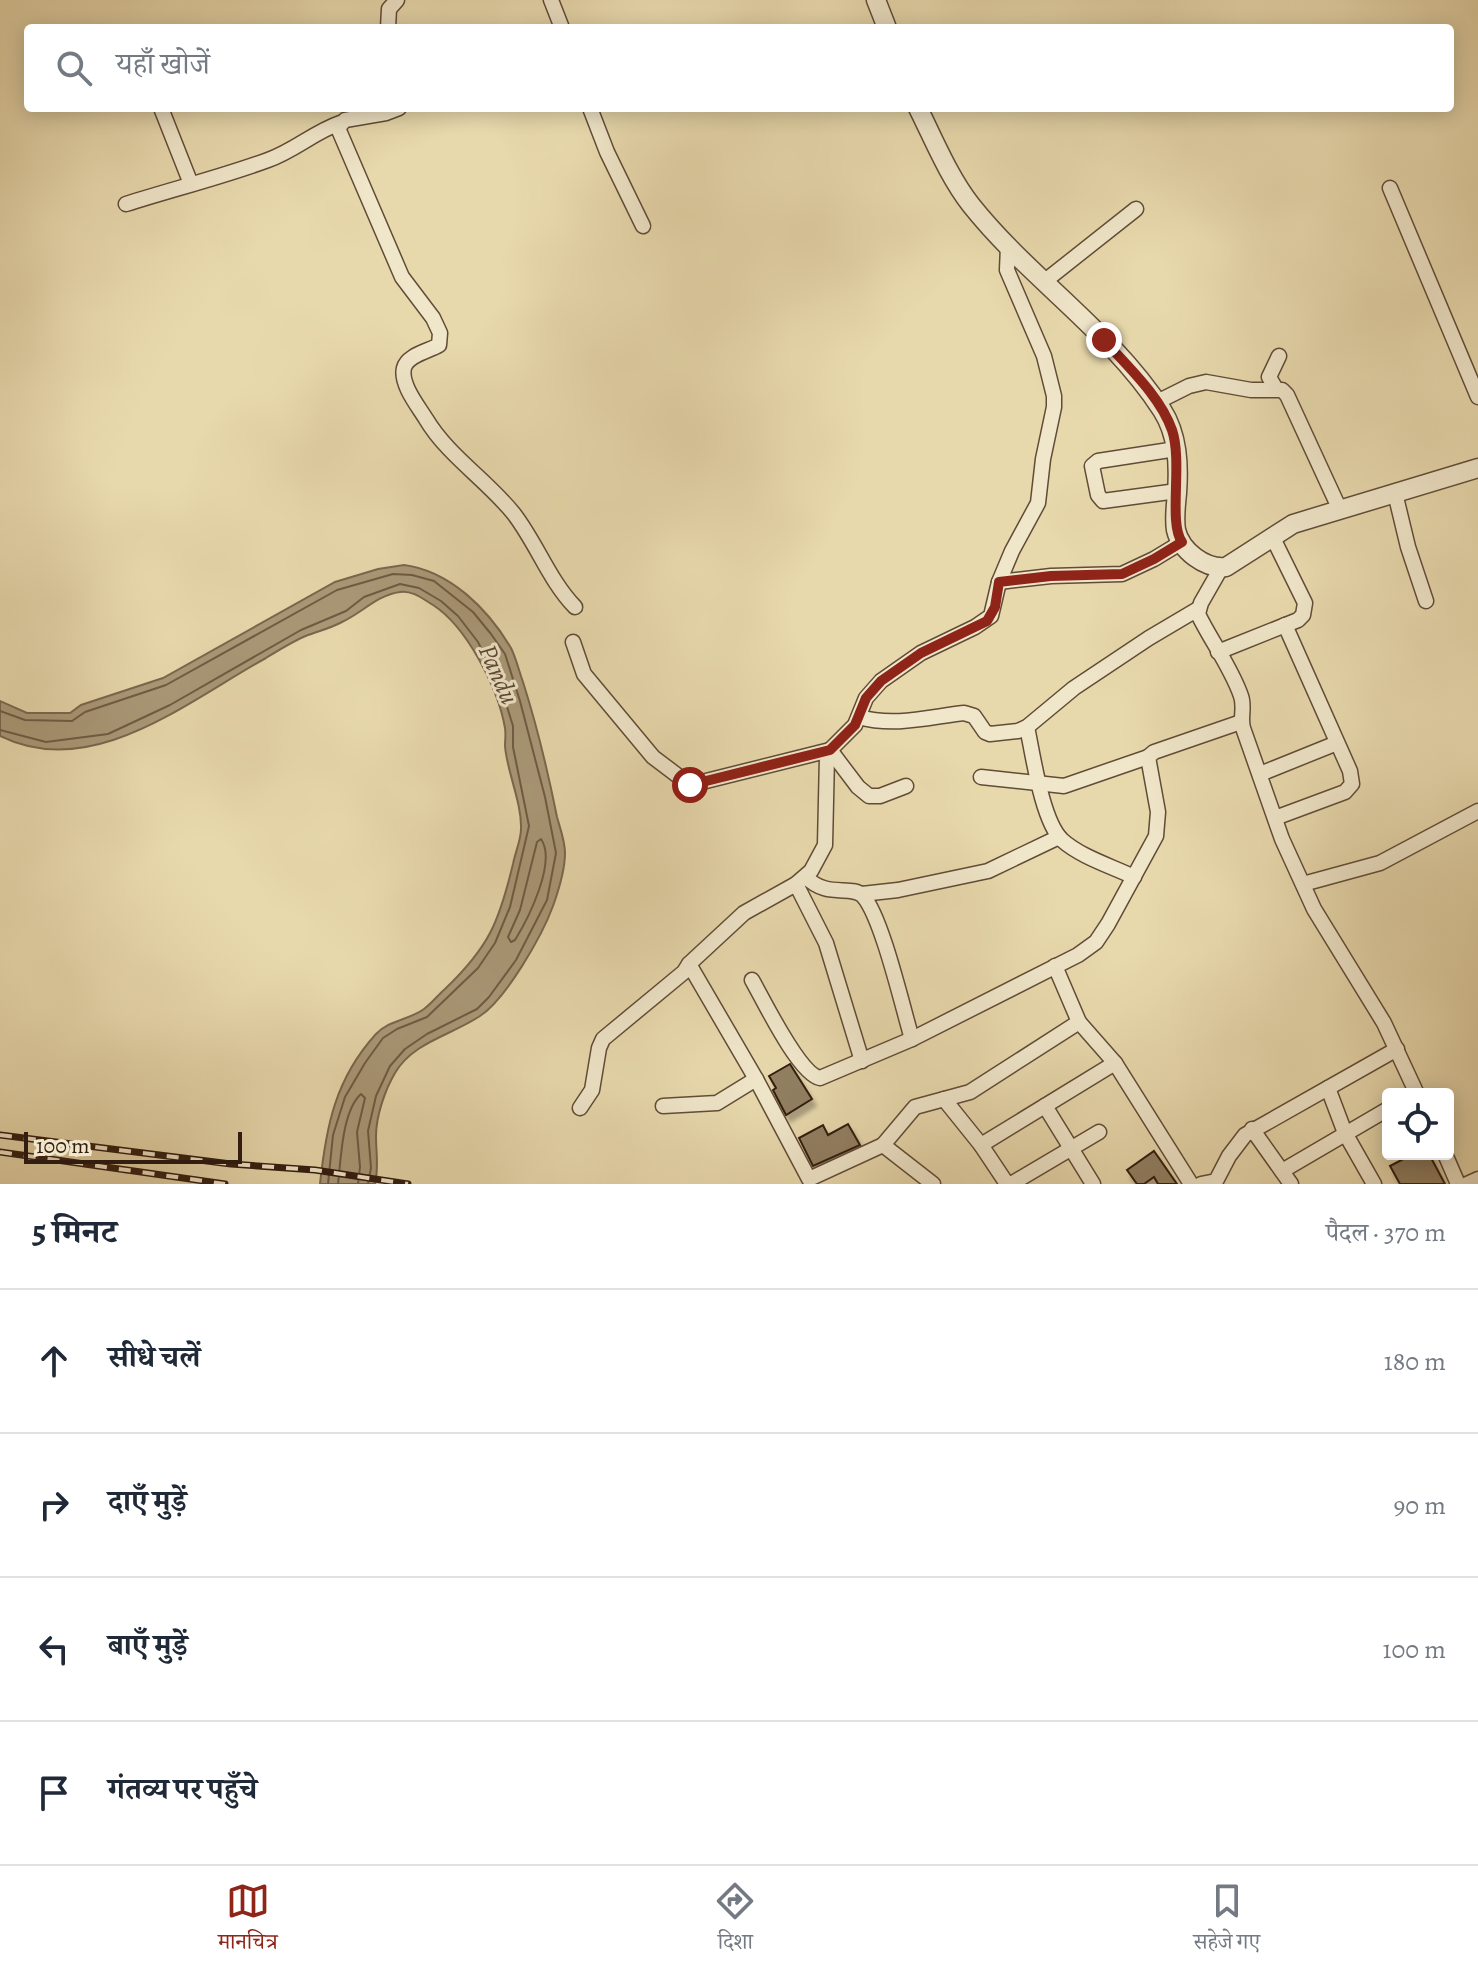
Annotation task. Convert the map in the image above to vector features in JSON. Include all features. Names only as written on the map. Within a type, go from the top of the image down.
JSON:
[{"type":"street","points":[[388,24],[389,9],[397,0]]},
{"type":"street","points":[[551,0],[560,24]]},
{"type":"street","points":[[876,0],[885,24]]},
{"type":"street","points":[[163,112],[191,184]]},
{"type":"street","points":[[126,204],[270,159],[345,120],[389,112]]},
{"type":"street","points":[[592,112],[643,226]]},
{"type":"street","points":[[920,112],[968,201],[1008,246],[1084,319],[1157,402],[1172,430],[1176,449],[1176,530],[1182,542],[1199,560],[1221,568],[1233,564],[1293,524],[1478,468]]},
{"type":"street","points":[[340,123],[338,131],[402,277],[433,318],[440,333],[439,345],[411,358],[406,364],[404,375],[410,393],[432,430],[515,516],[533,540],[563,595],[575,607]]},
{"type":"street","points":[[1390,188],[1478,397]]},
{"type":"street","points":[[1045,281],[1136,209]]},
{"type":"street","points":[[580,1108],[592,1090],[603,1039],[674,981],[744,913],[801,880],[820,858],[825,845],[825,765],[830,750],[850,731],[859,717],[866,698],[889,675],[921,653],[987,621],[995,607],[999,582],[1038,503],[1054,407],[1044,356],[1007,270],[1008,246]]},
{"type":"street","points":[[1276,389],[1269,377],[1279,356]]},
{"type":"street","points":[[1157,402],[1189,386],[1206,382],[1251,390],[1276,389],[1287,395],[1340,510]]},
{"type":"street","points":[[1176,449],[1098,461],[1092,466],[1098,495],[1103,501],[1177,491]]},
{"type":"street","points":[[1395,493],[1408,547],[1426,601]]},
{"type":"street","points":[[1218,652],[1298,620],[1306,609],[1272,536]]},
{"type":"street","points":[[999,582],[1051,576],[1122,574],[1182,542]]},
{"type":"street","points":[[859,717],[898,722],[964,713],[974,716],[985,732],[990,734],[1018,731],[1074,688],[1198,609],[1221,568]]},
{"type":"street","points":[[1198,609],[1243,700],[1241,722],[1275,818],[1303,884],[1323,925],[1397,1049],[1414,1088]]},
{"type":"street","points":[[1275,818],[1350,789],[1352,779],[1285,625]]},
{"type":"street","points":[[573,642],[584,674],[653,757],[690,785],[830,750]]},
{"type":"street","points":[[981,777],[1058,786],[1069,784],[1241,722]]},
{"type":"street","points":[[1027,727],[1039,784],[1050,821],[1059,837],[1080,852],[1134,877]]},
{"type":"street","points":[[1260,774],[1337,743]]},
{"type":"street","points":[[830,750],[858,787],[869,796],[880,796],[906,786]]},
{"type":"street","points":[[752,980],[795,1053],[812,1076],[820,1078],[912,1039],[1078,955],[1096,942],[1156,836],[1157,803],[1146,761],[1148,757]]},
{"type":"street","points":[[1303,884],[1380,863],[1478,811]]},
{"type":"street","points":[[801,880],[824,889],[862,894],[898,890],[988,871],[1059,837]]},
{"type":"street","points":[[801,880],[826,943],[862,1061]]},
{"type":"street","points":[[862,894],[879,930],[912,1039]]},
{"type":"street","points":[[689,964],[756,1079],[809,1179],[883,1145],[915,1107],[970,1092],[1079,1022]]},
{"type":"street","points":[[1055,966],[1079,1022],[1115,1063],[1191,1184]]},
{"type":"street","points":[[1211,1183],[1239,1140],[1252,1129],[1397,1049]]},
{"type":"street","points":[[981,1145],[1115,1063]]},
{"type":"street","points":[[663,1106],[717,1103],[756,1079]]},
{"type":"street","points":[[1328,1088],[1345,1133],[1374,1184]]},
{"type":"street","points":[[944,1099],[1009,1184],[1099,1132]]},
{"type":"street","points":[[1045,1106],[1093,1184]]},
{"type":"street","points":[[1282,1171],[1382,1112]]},
{"type":"street","points":[[1252,1129],[1291,1184]]},
{"type":"street","points":[[883,1145],[933,1184]]},
{"type":"street","points":[[1448,1160],[1458,1184]]},
{"type":"street","points":[[1467,1184],[1478,1179]]},
{"type":"water","name":"Pandu","points":[[404,565],[437,575],[466,594],[491,619],[511,648],[542,749],[564,844],[564,866],[548,919],[501,996],[469,1023],[422,1046],[395,1073],[378,1120],[375,1184],[320,1184],[335,1104],[351,1068],[381,1029],[424,1009],[472,960],[497,918],[508,884],[521,833],[521,819],[496,695],[469,643],[446,615],[433,605],[413,594],[400,592],[377,600],[338,624],[292,643],[172,714],[104,743],[69,749],[35,748],[0,736],[0,701],[27,713],[70,713],[81,705],[163,678],[335,582]]},
{"type":"building","points":[[790,1064],[812,1099],[786,1115],[769,1076]]},
{"type":"building","points":[[848,1124],[860,1145],[813,1166],[799,1138],[823,1125],[828,1135]]},
{"type":"building","points":[[1154,1151],[1177,1184],[1158,1184],[1154,1177],[1144,1184],[1137,1184],[1127,1170]]},
{"type":"building","points":[[1402,1160],[1432,1160],[1445,1184],[1400,1184],[1390,1166]]},
{"type":"railway","points":[[0,1135],[231,1164],[315,1170],[408,1184]]},
{"type":"railway","points":[[0,1152],[225,1184]]},
{"type":"route","points":[[690,785],[830,750],[855,725],[866,698],[881,681],[921,653],[987,621],[995,607],[999,582],[1051,576],[1122,574],[1167,553],[1182,542],[1175,524],[1178,478],[1172,430],[1157,402],[1104,340]]}]
